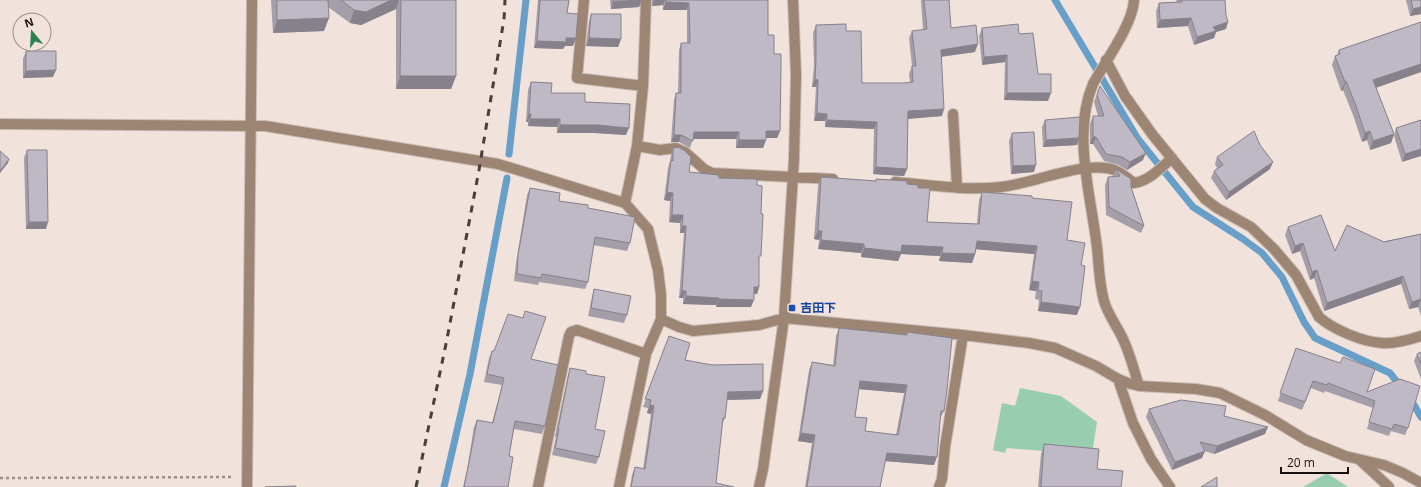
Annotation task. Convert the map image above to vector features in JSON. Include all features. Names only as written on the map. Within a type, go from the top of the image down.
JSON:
[{"type":"street","points":[[247,482],[252,0]]},
{"type":"street","points":[[584,0],[577,78],[643,86]]},
{"type":"street","points":[[624,203],[637,146],[643,86],[646,0]]},
{"type":"street","points":[[759,487],[763,469],[784,318],[793,177],[796,75],[793,0]]},
{"type":"street","points":[[1134,0],[1134,7],[1128,23],[1093,84],[1087,101],[1083,133],[1101,289],[1108,313],[1125,344],[1138,386]]},
{"type":"street","points":[[1106,60],[1125,96],[1152,134],[1205,199],[1251,227],[1274,248],[1296,275],[1316,313],[1325,322],[1360,338],[1382,343],[1396,342],[1421,336]]},
{"type":"street","points":[[952,114],[957,187]]},
{"type":"street","points":[[0,124],[265,126],[498,164],[624,203],[648,229],[658,270],[661,295],[661,319],[646,354],[619,487]]},
{"type":"street","points":[[637,146],[660,150],[676,148],[685,152],[704,169],[712,173],[844,179]]},
{"type":"street","points":[[884,182],[973,188],[1001,187],[1026,183],[1076,169],[1098,168],[1116,170],[1134,183],[1140,182],[1149,177],[1172,158]]},
{"type":"street","points":[[661,319],[693,331],[759,325],[784,318],[963,335],[1029,343],[1055,348],[1096,366],[1118,379],[1138,386],[1196,389],[1220,393],[1265,415],[1306,440],[1345,456],[1384,465],[1421,483]]},
{"type":"street","points":[[538,487],[571,332],[577,330],[646,354]]},
{"type":"street","points":[[939,487],[942,479],[945,447],[963,335]]},
{"type":"street","points":[[1118,379],[1133,423],[1151,459],[1170,487]]},
{"type":"street","points":[[1360,460],[1389,487]]},
{"type":"path","points":[[0,478],[247,482]]},
{"type":"green space","points":[[1020,388],[1061,396],[1097,422],[1092,455],[1007,448],[1005,453],[993,450],[1002,403],[1015,406]]},
{"type":"green space","points":[[1327,473],[1348,487],[1303,487]]},
{"type":"building","points":[[277,0],[328,0],[329,18],[277,20]]},
{"type":"building","points":[[341,0],[391,0],[366,12],[354,10]]},
{"type":"building","points":[[401,0],[456,0],[456,76],[400,76]]},
{"type":"building","points":[[540,0],[569,0],[567,13],[578,14],[576,38],[566,38],[566,42],[537,41]]},
{"type":"building","points":[[613,0],[637,0],[613,2]]},
{"type":"building","points":[[666,0],[768,0],[768,35],[774,35],[774,54],[781,54],[780,131],[766,131],[766,140],[739,140],[739,132],[694,132],[693,141],[681,135],[674,135],[676,93],[681,93],[681,43],[690,43],[689,3],[666,2]]},
{"type":"building","points":[[924,0],[949,0],[951,28],[976,25],[978,44],[941,50],[944,109],[908,111],[907,169],[876,167],[877,122],[827,120],[827,114],[817,113],[818,80],[815,79],[816,25],[846,24],[846,31],[861,31],[862,83],[913,82],[912,66],[916,66],[912,31],[927,29]]},
{"type":"building","points":[[1181,0],[1225,0],[1228,22],[1213,27],[1216,31],[1197,37],[1191,18],[1160,20],[1159,3],[1182,2]]},
{"type":"building","points":[[1411,0],[1421,0],[1421,7],[1413,9]]},
{"type":"building","points":[[591,14],[621,14],[621,39],[589,38]]},
{"type":"building","points":[[1421,22],[1421,64],[1373,80],[1394,134],[1373,141],[1370,131],[1365,133],[1356,106],[1335,56],[1340,54],[1339,50]]},
{"type":"building","points":[[1018,24],[1019,34],[1033,33],[1038,74],[1051,74],[1051,93],[1007,93],[1007,55],[984,57],[982,28]]},
{"type":"building","points":[[56,51],[56,70],[26,71],[26,52]]},
{"type":"building","points":[[531,82],[552,83],[551,93],[585,93],[585,102],[630,104],[629,128],[598,125],[560,125],[560,119],[530,119]]},
{"type":"building","points":[[1100,86],[1146,153],[1130,162],[1122,157],[1106,154],[1096,137],[1093,137],[1093,116],[1104,116],[1097,95]]},
{"type":"building","points":[[1080,117],[1079,138],[1046,140],[1045,120]]},
{"type":"building","points":[[1421,120],[1421,149],[1405,154],[1396,128]]},
{"type":"building","points":[[1254,131],[1260,145],[1273,162],[1229,192],[1214,171],[1223,165],[1217,157]]},
{"type":"building","points":[[1034,132],[1036,165],[1013,166],[1012,133]]},
{"type":"building","points":[[678,147],[684,150],[691,157],[689,172],[719,175],[719,178],[757,179],[757,185],[762,186],[761,214],[763,214],[761,256],[759,256],[759,287],[754,287],[754,300],[686,296],[686,291],[682,291],[686,226],[682,226],[683,215],[672,215],[673,193],[667,192],[671,160],[673,161],[673,148]]},
{"type":"building","points":[[27,150],[47,150],[48,222],[29,222]]},
{"type":"building","points":[[0,151],[9,159],[0,171]]},
{"type":"building","points":[[1116,169],[1131,179],[1131,187],[1144,226],[1109,207],[1108,177],[1120,176]]},
{"type":"building","points":[[821,177],[876,181],[876,179],[907,181],[907,184],[918,185],[918,188],[930,188],[927,222],[979,224],[982,192],[1032,196],[1032,198],[1072,202],[1067,240],[1085,243],[1081,265],[1085,266],[1080,307],[1041,302],[1042,291],[1038,291],[1039,282],[1032,281],[1037,246],[977,241],[975,254],[942,253],[943,247],[902,245],[901,252],[864,248],[864,244],[821,240],[822,231],[818,231]]},
{"type":"building","points":[[530,188],[560,193],[559,201],[588,205],[588,208],[635,217],[630,243],[595,237],[588,282],[542,274],[541,278],[517,274],[518,255]]},
{"type":"building","points":[[1321,215],[1335,251],[1347,225],[1384,242],[1421,234],[1421,299],[1412,302],[1403,276],[1327,303],[1317,270],[1312,272],[1303,243],[1295,246],[1288,227]]},
{"type":"building","points":[[594,289],[631,296],[627,315],[591,308]]},
{"type":"building","points":[[525,311],[546,317],[531,359],[558,365],[545,426],[515,421],[509,456],[513,457],[508,487],[464,487],[477,420],[493,423],[504,378],[487,374],[492,351],[494,351],[508,314],[523,318]]},
{"type":"building","points":[[839,328],[907,335],[907,332],[952,338],[944,411],[941,411],[937,457],[887,453],[880,487],[807,487],[815,435],[801,433],[812,362],[835,366]],"holes":[[[860,381],[907,385],[898,435],[865,431],[867,418],[855,417]]]},
{"type":"building","points":[[669,336],[690,343],[685,360],[712,365],[763,364],[763,391],[728,392],[725,418],[723,418],[716,483],[734,487],[631,487],[635,467],[645,469],[654,406],[650,405],[651,400],[645,399]]},
{"type":"building","points":[[1296,348],[1340,363],[1343,357],[1375,369],[1367,392],[1400,379],[1420,386],[1408,428],[1394,424],[1392,429],[1369,422],[1375,401],[1328,383],[1327,385],[1313,381],[1305,402],[1280,393]]},
{"type":"building","points":[[1421,352],[1421,364],[1417,354]]},
{"type":"building","points":[[570,368],[586,371],[586,374],[605,377],[595,429],[605,431],[599,457],[555,448]]},
{"type":"building","points":[[1181,400],[1226,406],[1224,416],[1268,427],[1217,446],[1200,442],[1205,451],[1175,462],[1149,409]]},
{"type":"building","points":[[1044,444],[1099,449],[1097,469],[1123,471],[1121,487],[1041,487]]},
{"type":"building","points":[[1217,477],[1217,487],[1201,487]]},
{"type":"building","points":[[296,486],[296,487],[265,487]]},
{"type":"waterway","points":[[509,154],[526,0]]},
{"type":"waterway","points":[[1055,0],[1138,139],[1193,207],[1262,253],[1282,277],[1304,322],[1315,338],[1390,373],[1401,387]]},
{"type":"waterway","points":[[444,487],[470,374],[507,178]]},
{"type":"waterway","points":[[1410,398],[1421,417]]},
{"type":"railway","points":[[416,487],[447,339],[479,170],[504,19],[505,0]]},
{"type":"place","name":"吉田下","points":[[792,308]]}]
